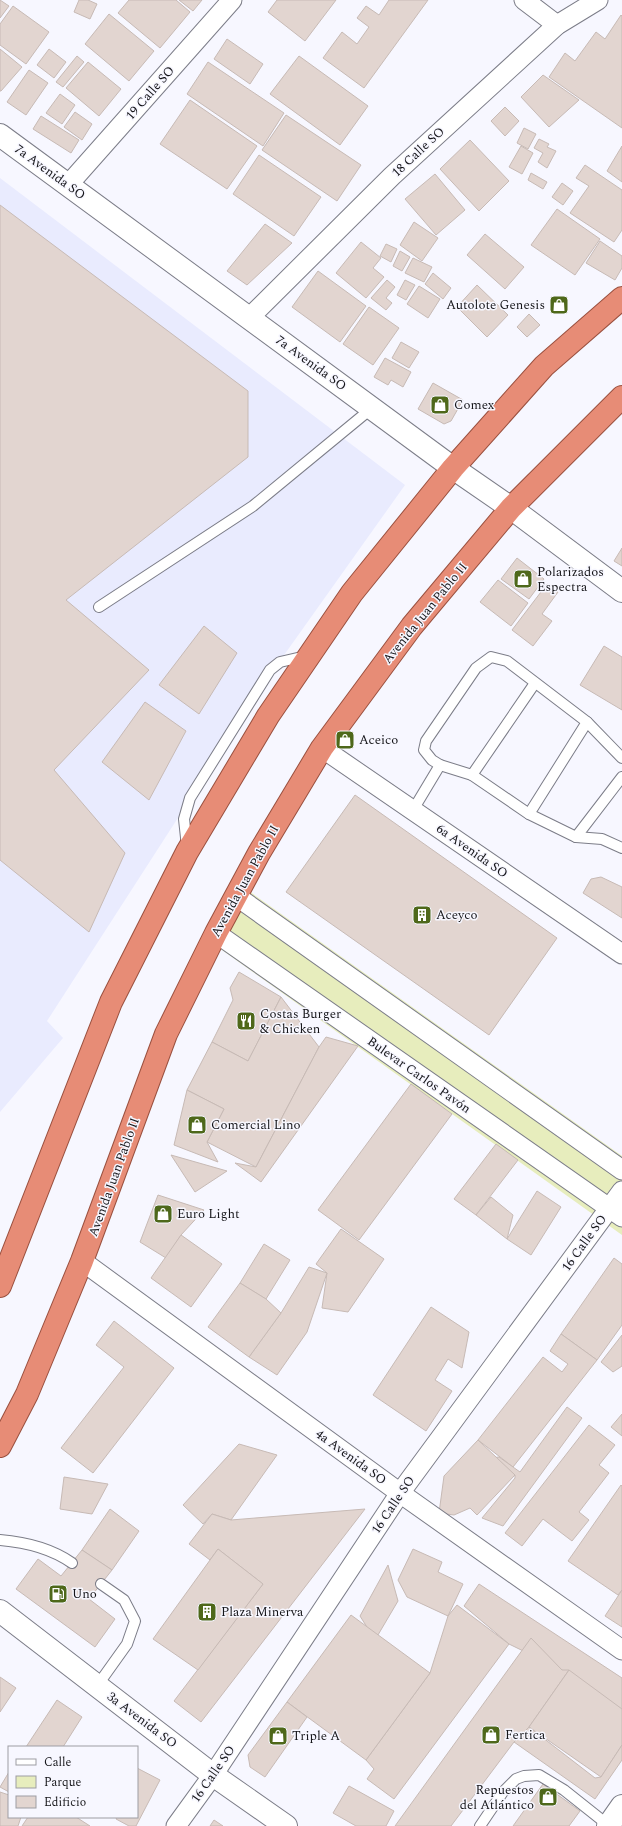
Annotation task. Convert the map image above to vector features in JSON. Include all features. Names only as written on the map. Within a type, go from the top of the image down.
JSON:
[{"type":"highway","points":[[0,1286],[111,1002],[187,852],[268,716],[352,594],[454,468],[544,366],[622,298]]},
{"type":"highway","name":"Avenida Juan Pablo II","points":[[0,1446],[27,1394],[82,1261],[166,1034],[216,933],[259,853],[322,748],[412,626],[511,508],[622,397]]},
{"type":"street","name":"19 Calle SO","points":[[68,185],[232,0]]},
{"type":"street","points":[[524,0],[557,25]]},
{"type":"street","name":"18 Calle SO","points":[[249,318],[392,176],[557,25],[598,0]]},
{"type":"street","name":"7a Avenida SO","points":[[0,136],[454,468],[511,508],[622,591]]},
{"type":"street","name":"6a Avenida SO","points":[[322,748],[622,954]]},
{"type":"street","points":[[236,896],[622,1170]]},
{"type":"street","name":"Bulevar Carlos Pavón","points":[[216,933],[616,1212]]},
{"type":"street","name":"16 Calle SO","points":[[176,1826],[213,1775],[400,1493],[616,1212],[622,1192]]},
{"type":"street","name":"4a Avenida SO","points":[[82,1261],[400,1493],[622,1650]]},
{"type":"street","name":"3a Avenida SO","points":[[0,1611],[213,1775],[286,1826]]},
{"type":"street","points":[[608,1826],[622,1806]]},
{"type":"lane","points":[[99,607],[253,506],[372,408]]},
{"type":"lane","points":[[622,758],[587,722],[508,661],[490,657],[476,668],[426,741],[424,750],[432,760],[440,765],[472,775],[529,814],[576,837],[602,839],[622,848]]},
{"type":"lane","points":[[472,775],[535,683]]},
{"type":"lane","points":[[529,814],[587,722]]},
{"type":"lane","points":[[413,810],[440,765]]},
{"type":"lane","points":[[576,837],[622,777]]},
{"type":"lane","points":[[0,1540],[38,1547],[62,1556],[72,1563]]},
{"type":"lane","points":[[97,1686],[127,1644],[135,1621],[124,1600],[101,1584]]},
{"type":"lane","points":[[480,1826],[503,1792],[516,1779],[524,1776],[539,1775],[564,1790],[608,1826]]},
{"type":"shaded area","points":[[0,178],[405,485],[272,672],[47,1021],[63,1038],[0,1112]]},
{"type":"green space","points":[[239,884],[622,1156],[622,1235],[215,945]]},
{"type":"building","points":[[0,0],[9,6],[0,18]]},
{"type":"building","points":[[79,0],[88,0],[97,4],[90,19],[74,12]]},
{"type":"building","points":[[129,0],[176,0],[190,12],[160,48],[118,13]]},
{"type":"building","points":[[179,0],[202,0],[193,11]]},
{"type":"building","points":[[277,0],[336,0],[305,41],[268,12]]},
{"type":"building","points":[[389,0],[428,0],[364,88],[323,58],[342,32],[357,44],[369,27],[357,18],[366,6],[379,15]]},
{"type":"building","points":[[13,6],[49,32],[26,64],[0,45],[0,24]]},
{"type":"building","points":[[109,14],[154,51],[129,81],[85,44]]},
{"type":"building","points":[[621,15],[622,128],[549,77],[565,53],[575,61],[596,32],[605,39]]},
{"type":"building","points":[[227,39],[263,64],[250,84],[214,59]]},
{"type":"building","points":[[0,49],[22,67],[1,91],[0,91]]},
{"type":"building","points":[[49,49],[66,62],[54,78],[37,65]]},
{"type":"building","points":[[77,56],[84,62],[63,87],[56,82]]},
{"type":"building","points":[[299,56],[368,106],[340,145],[270,94]]},
{"type":"building","points":[[88,62],[121,89],[99,116],[66,88]]},
{"type":"building","points":[[208,62],[284,113],[263,146],[187,94]]},
{"type":"building","points":[[29,70],[48,83],[26,115],[7,102]]},
{"type":"building","points":[[543,75],[579,100],[549,127],[521,97]]},
{"type":"building","points":[[60,94],[75,105],[62,124],[46,113]]},
{"type":"building","points":[[190,100],[257,146],[227,189],[160,144]]},
{"type":"building","points":[[505,107],[519,121],[505,136],[491,121]]},
{"type":"building","points":[[75,112],[92,124],[82,140],[64,127]]},
{"type":"building","points":[[286,115],[361,165],[337,201],[262,150]]},
{"type":"building","points":[[41,116],[79,140],[71,153],[33,129]]},
{"type":"building","points":[[524,128],[536,134],[528,149],[517,143]]},
{"type":"building","points":[[539,139],[549,144],[547,147],[556,151],[547,168],[538,162],[543,153],[534,148]]},
{"type":"building","points":[[470,140],[509,181],[479,211],[440,169]]},
{"type":"building","points":[[521,146],[533,153],[522,174],[509,167]]},
{"type":"building","points":[[622,146],[622,182],[607,171]]},
{"type":"building","points":[[259,155],[321,197],[294,236],[233,194]]},
{"type":"building","points":[[585,165],[622,190],[622,230],[614,242],[570,213],[589,186],[576,178]]},
{"type":"building","points":[[531,173],[547,182],[543,189],[528,180]]},
{"type":"building","points":[[435,174],[465,210],[436,235],[405,199]]},
{"type":"building","points":[[562,183],[573,191],[563,205],[552,197]]},
{"type":"building","points":[[0,205],[248,391],[248,457],[66,600],[149,670],[54,770],[125,853],[89,932],[0,860]]},
{"type":"building","points":[[557,209],[600,239],[575,275],[531,245]]},
{"type":"building","points":[[414,222],[438,238],[422,261],[400,245]]},
{"type":"building","points":[[265,224],[292,243],[247,285],[227,271]]},
{"type":"building","points":[[485,234],[524,267],[505,289],[467,255]]},
{"type":"building","points":[[600,241],[622,256],[622,268],[615,280],[586,263]]},
{"type":"building","points":[[361,242],[381,258],[373,268],[384,277],[366,298],[336,273]]},
{"type":"building","points":[[386,244],[397,249],[391,262],[380,256]]},
{"type":"building","points":[[400,251],[410,257],[402,271],[393,266]]},
{"type":"building","points":[[413,258],[432,267],[424,282],[405,273]]},
{"type":"building","points":[[318,271],[366,306],[340,342],[292,307]]},
{"type":"building","points":[[433,273],[451,288],[443,299],[425,284]]},
{"type":"building","points":[[387,280],[395,287],[386,298],[392,303],[386,310],[371,298]]},
{"type":"building","points":[[405,280],[415,285],[406,300],[397,295]]},
{"type":"building","points":[[477,285],[508,315],[487,337],[457,307]]},
{"type":"building","points":[[419,286],[440,299],[428,318],[407,304]]},
{"type":"building","points":[[369,307],[399,328],[373,365],[343,344]]},
{"type":"building","points":[[529,314],[540,325],[527,337],[517,327]]},
{"type":"building","points":[[401,342],[419,352],[409,368],[392,358]]},
{"type":"building","points":[[385,358],[411,372],[403,387],[391,380],[388,385],[374,377]]},
{"type":"building","name":"Comex","points":[[433,383],[463,400],[451,421],[444,424],[418,409]]},
{"type":"building","points":[[622,548],[622,566],[614,561]]},
{"type":"building","name":"Polarizados Espectra","points":[[517,558],[544,579],[529,599],[501,579]]},
{"type":"building","points":[[498,580],[528,603],[511,626],[480,602]]},
{"type":"building","points":[[547,584],[558,592],[542,614],[552,621],[533,646],[512,630]]},
{"type":"building","points":[[204,626],[237,653],[199,714],[159,685]]},
{"type":"building","points":[[604,646],[622,657],[622,710],[580,685]]},
{"type":"building","points":[[145,702],[186,731],[149,800],[102,762]]},
{"type":"building","name":"Aceyco","points":[[355,795],[557,938],[489,1035],[286,892]]},
{"type":"building","points":[[601,877],[622,887],[622,918],[583,893],[591,879]]},
{"type":"building","name":"Costas Burger & Chicken","points":[[239,972],[281,997],[248,1061],[212,1042],[233,1000],[230,988]]},
{"type":"building","points":[[281,997],[319,1047],[256,1167],[207,1142],[224,1109],[187,1090],[212,1042],[248,1061]]},
{"type":"building","points":[[326,1037],[358,1046],[261,1182],[235,1163],[256,1167],[319,1047]]},
{"type":"building","points":[[411,1084],[452,1114],[359,1240],[318,1210]]},
{"type":"building","name":"Comercial Lino","points":[[187,1090],[224,1109],[207,1142],[218,1162],[174,1145]]},
{"type":"building","points":[[496,1144],[518,1160],[476,1215],[454,1199]]},
{"type":"building","points":[[171,1155],[227,1171],[195,1192]]},
{"type":"building","points":[[537,1191],[561,1207],[531,1255],[507,1239]]},
{"type":"building","points":[[158,1195],[204,1210],[181,1235],[166,1258],[140,1242]]},
{"type":"building","points":[[491,1197],[513,1215],[507,1239],[476,1215]]},
{"type":"building","points":[[341,1229],[384,1259],[348,1312],[322,1308],[327,1273],[316,1264]]},
{"type":"building","points":[[181,1235],[222,1264],[191,1307],[151,1278]]},
{"type":"building","points":[[264,1244],[290,1260],[266,1299],[240,1283]]},
{"type":"building","points":[[614,1258],[622,1264],[622,1325],[597,1360],[561,1334]]},
{"type":"building","points":[[309,1267],[327,1273],[307,1332],[277,1375],[249,1357],[281,1313]]},
{"type":"building","points":[[240,1283],[266,1299],[281,1313],[249,1357],[208,1327]]},
{"type":"building","points":[[431,1307],[469,1332],[462,1368],[448,1359],[435,1380],[452,1391],[426,1431],[373,1395]]},
{"type":"building","points":[[114,1321],[174,1368],[93,1473],[61,1448],[124,1367],[96,1345]]},
{"type":"building","points":[[561,1334],[597,1360],[513,1467],[478,1440],[543,1357],[562,1372],[568,1364],[550,1351]]},
{"type":"building","points":[[622,1335],[622,1366],[613,1372],[601,1362]]},
{"type":"building","points":[[567,1407],[582,1418],[503,1526],[482,1518],[515,1478],[515,1475],[491,1458],[499,1457],[520,1472]]},
{"type":"building","points":[[622,1414],[622,1436],[611,1427]]},
{"type":"building","points":[[589,1425],[615,1445],[599,1465],[609,1473],[579,1512],[589,1520],[572,1541],[543,1519],[522,1546],[505,1533]]},
{"type":"building","points":[[478,1440],[515,1475],[477,1515],[470,1508],[454,1515],[439,1513],[444,1476]]},
{"type":"building","points":[[239,1444],[277,1455],[231,1520],[212,1514],[203,1524],[183,1505]]},
{"type":"building","points":[[64,1477],[108,1484],[92,1514],[60,1509]]},
{"type":"building","points":[[621,1485],[622,1590],[618,1595],[568,1561]]},
{"type":"building","points":[[110,1509],[139,1531],[112,1570],[82,1550]]},
{"type":"building","points":[[365,1509],[201,1722],[174,1701],[263,1584],[218,1549],[210,1560],[189,1544],[212,1514],[231,1520]]},
{"type":"building","name":"Plaza Minerva","points":[[218,1549],[263,1584],[198,1670],[153,1639]]},
{"type":"building","points":[[413,1549],[442,1562],[438,1572],[463,1584],[448,1616],[407,1597],[398,1580]]},
{"type":"building","name":"Uno","points":[[82,1550],[112,1570],[89,1599],[115,1619],[95,1647],[16,1589],[38,1559],[61,1576]]},
{"type":"building","points":[[388,1565],[398,1601],[375,1640],[360,1616]]},
{"type":"building","points":[[479,1584],[622,1678],[622,1710],[562,1670],[509,1644],[464,1606]]},
{"type":"building","points":[[622,1590],[622,1627],[605,1616]]},
{"type":"building","points":[[457,1605],[509,1644],[394,1799],[367,1779],[374,1769],[366,1760],[430,1673],[448,1616]]},
{"type":"building","points":[[351,1615],[430,1673],[366,1760],[287,1702]]},
{"type":"building","name":"Fertica","points":[[531,1638],[562,1670],[569,1670],[529,1727],[514,1742],[451,1826],[395,1826]]},
{"type":"building","points":[[569,1670],[622,1709],[622,1745],[601,1777],[529,1727]]},
{"type":"building","points":[[0,1677],[16,1688],[0,1712]]},
{"type":"building","points":[[57,1700],[82,1717],[64,1746],[27,1746]]},
{"type":"building","name":"Triple A","points":[[287,1702],[307,1717],[265,1777],[250,1767],[248,1755]]},
{"type":"building","points":[[529,1727],[595,1778],[601,1777],[622,1745],[622,1760],[595,1799],[514,1742]]},
{"type":"building","points":[[138,1769],[160,1780],[136,1826],[129,1826],[116,1819],[138,1818]]},
{"type":"building","points":[[8,1774],[8,1791],[0,1787]]},
{"type":"building","name":"Repuestos del Atlántico","points":[[543,1784],[580,1811],[569,1826],[513,1826]]},
{"type":"building","points":[[349,1786],[394,1811],[386,1826],[356,1826],[333,1813]]},
{"type":"building","points":[[0,1792],[8,1795],[8,1818],[21,1818],[18,1826],[0,1826]]},
{"type":"building","points":[[27,1818],[78,1818],[90,1826],[22,1826]]},
{"type":"building","points":[[214,1820],[223,1826],[210,1826]]},
{"type":"place","name":"Autolote Genesis","points":[[559,305]]},
{"type":"place","name":"Comex","points":[[440,405]]},
{"type":"place","name":"Polarizados Espectra","points":[[523,579]]},
{"type":"place","name":"Aceico","points":[[345,740]]},
{"type":"place","name":"Aceyco","points":[[422,915]]},
{"type":"place","name":"Costas Burger & Chicken","points":[[246,1021]]},
{"type":"place","name":"Comercial Lino","points":[[197,1125]]},
{"type":"place","name":"Euro Light","points":[[163,1214]]},
{"type":"place","name":"Uno","points":[[58,1594]]},
{"type":"place","name":"Plaza Minerva","points":[[207,1612]]},
{"type":"place","name":"Fertica","points":[[491,1735]]},
{"type":"place","name":"Triple A","points":[[278,1736]]},
{"type":"place","name":"Repuestos del Atlántico","points":[[548,1797]]}]
